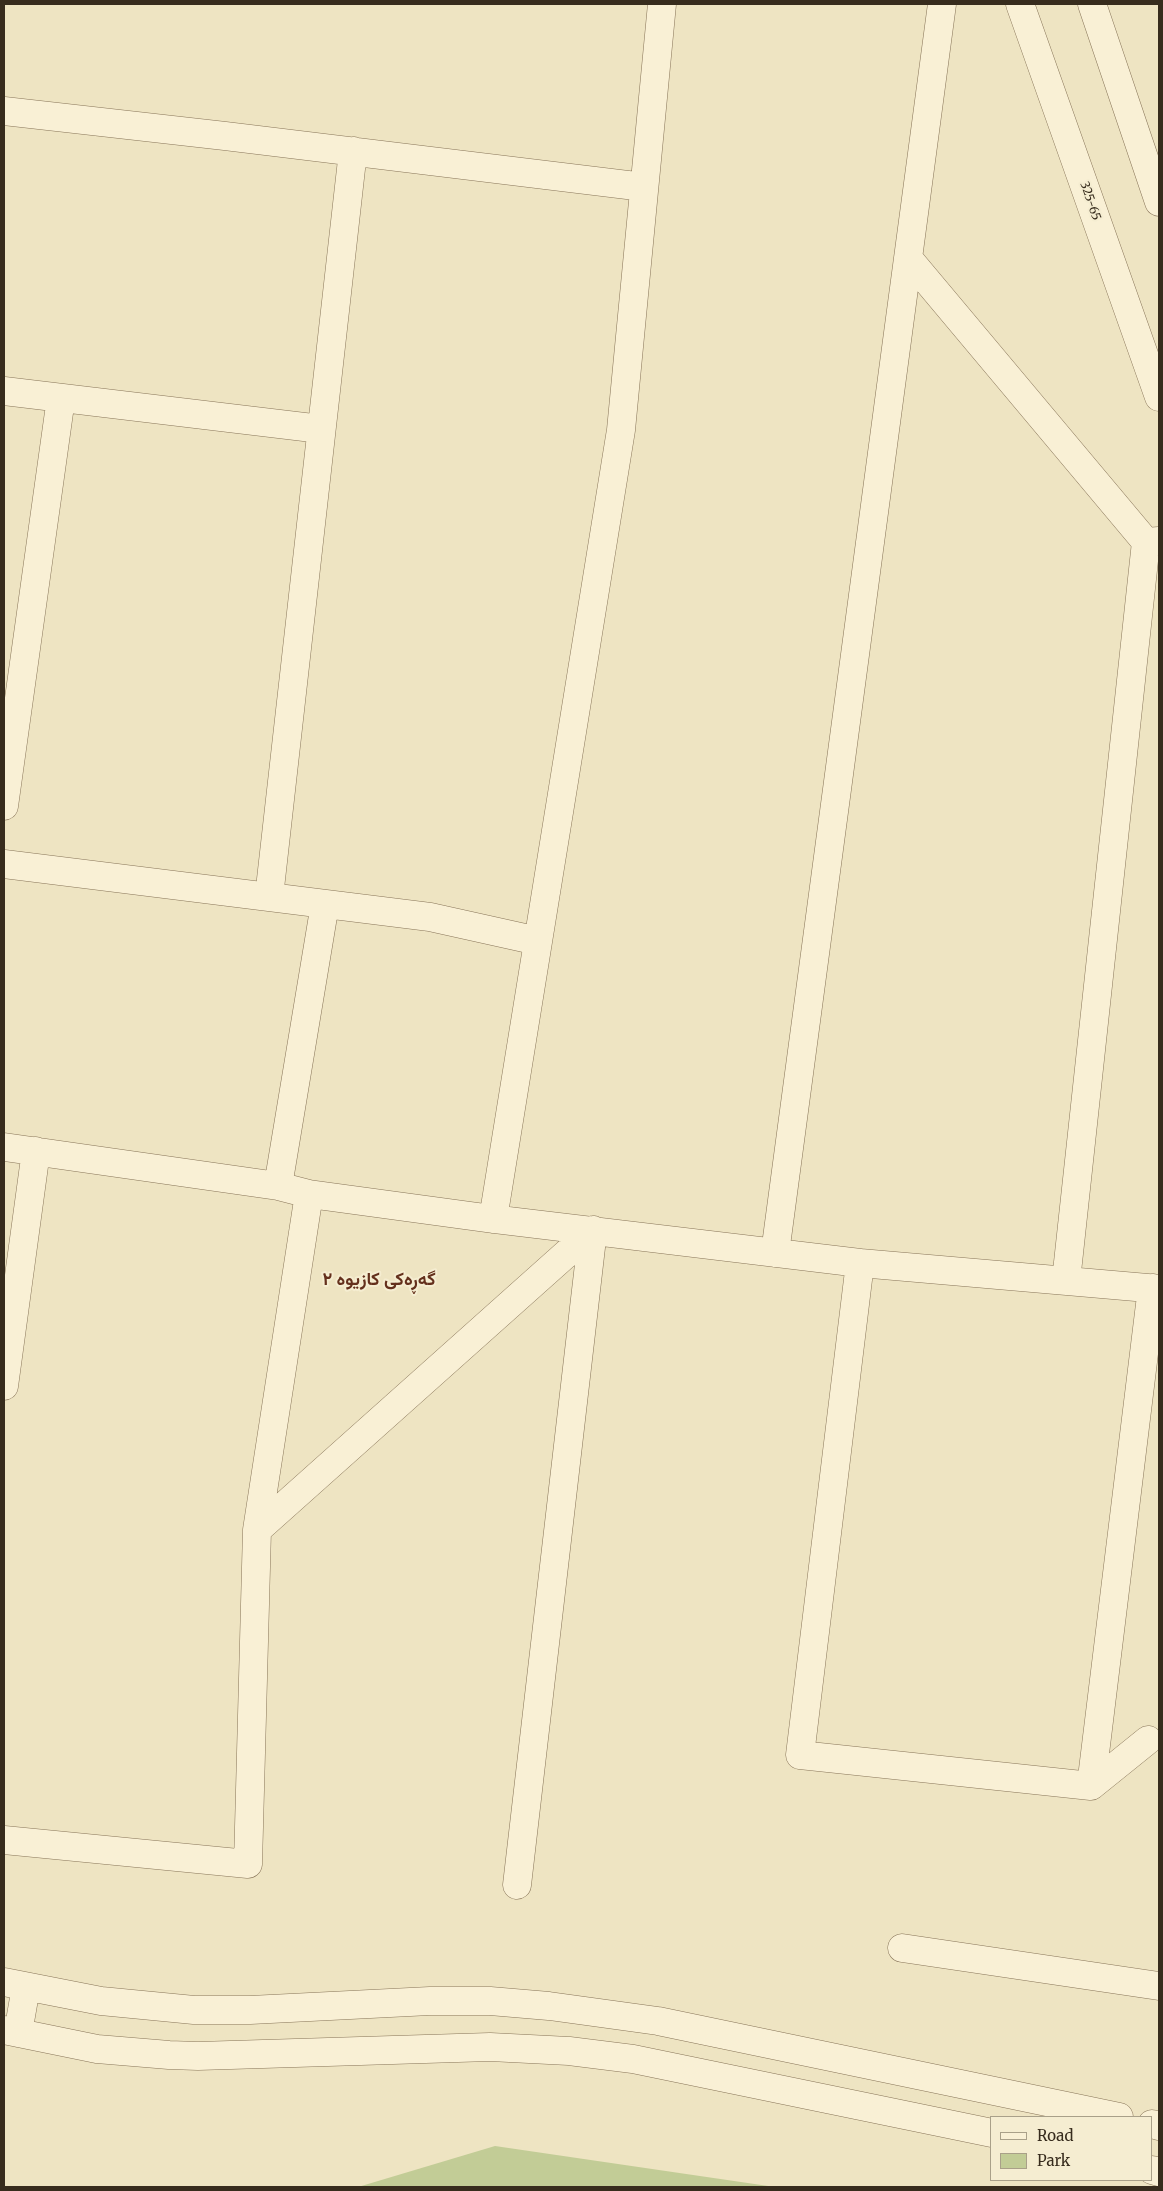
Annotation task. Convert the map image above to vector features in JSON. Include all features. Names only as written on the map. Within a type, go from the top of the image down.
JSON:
[{"type":"street","points":[[493,1219],[622,430],[662,4]]},
{"type":"street","points":[[776,1253],[942,4]]},
{"type":"street","name":"325-65","points":[[1020,4],[1159,397]]},
{"type":"street","points":[[1092,4],[1159,202]]},
{"type":"street","points":[[4,111],[644,187]]},
{"type":"street","points":[[269,897],[353,151]]},
{"type":"street","points":[[908,258],[1153,541],[1066,1281]]},
{"type":"street","points":[[4,392],[321,429]]},
{"type":"street","points":[[4,806],[61,398]]},
{"type":"street","points":[[4,864],[430,917],[538,941]]},
{"type":"street","points":[[278,1186],[324,904]]},
{"type":"street","points":[[4,1147],[278,1186],[310,1194],[493,1219],[860,1262],[1156,1289],[1090,1786]]},
{"type":"street","points":[[4,1386],[36,1151]]},
{"type":"street","points":[[4,1840],[248,1864],[257,1530],[310,1194]]},
{"type":"street","points":[[257,1530],[593,1230]]},
{"type":"street","points":[[517,1885],[593,1230]]},
{"type":"street","points":[[860,1262],[800,1755],[1090,1786],[1154,1740]]},
{"type":"street","points":[[1097,1734],[1154,1740]]},
{"type":"street","points":[[902,1948],[1159,1986]]},
{"type":"street","points":[[990,2133],[643,2061],[568,2051],[447,2047],[188,2056],[97,2049],[11,2032],[15,1985],[101,2001],[194,2010],[260,2010],[430,2001],[490,2002],[549,2006],[658,2021],[1114,2116]]},
{"type":"green space","points":[[495,2146],[775,2187],[358,2187]]},
{"type":"district","name":"گەڕەکی کازیوە ٢","points":[[379,1280]]}]
